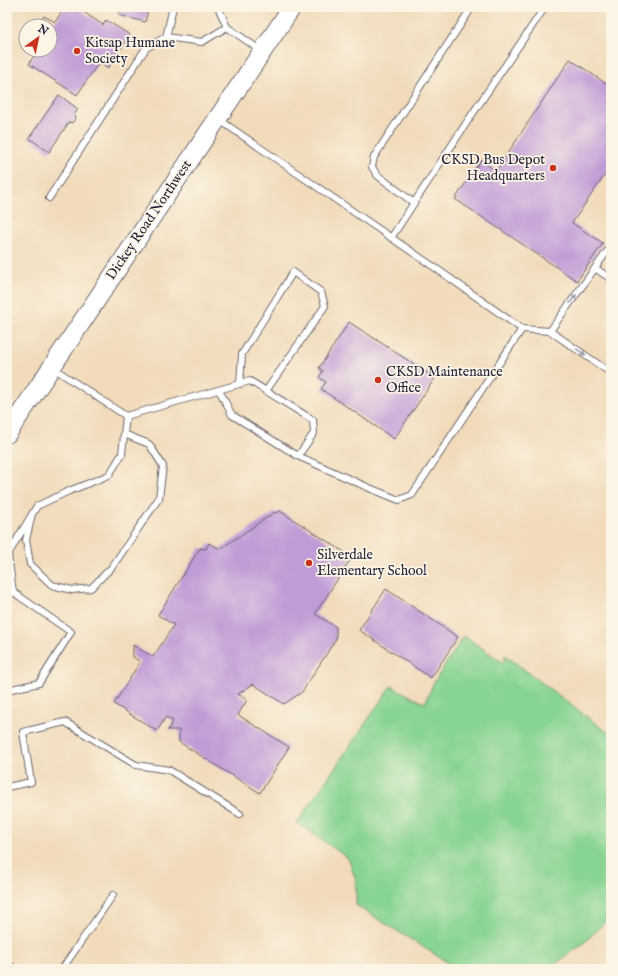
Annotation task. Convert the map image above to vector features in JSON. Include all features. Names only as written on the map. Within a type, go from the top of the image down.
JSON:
[{"type":"street","name":"Dickey Road Northwest","points":[[7,434],[292,7]]},
{"type":"lane","points":[[166,37],[173,7]]},
{"type":"lane","points":[[218,7],[227,27],[262,51]]},
{"type":"lane","points":[[414,202],[377,175],[372,167],[374,158],[472,7]]},
{"type":"lane","points":[[392,238],[468,119],[544,7]]},
{"type":"lane","points":[[49,198],[146,48],[166,37],[202,42],[227,27]]},
{"type":"lane","points":[[217,119],[392,238],[522,329],[550,331],[611,373]]},
{"type":"lane","points":[[550,331],[611,246]]},
{"type":"lane","points":[[596,268],[611,279]]},
{"type":"lane","points":[[240,384],[242,354],[293,272],[321,292],[325,306],[266,391]]},
{"type":"lane","points":[[219,390],[232,415],[298,456],[367,488],[399,500],[412,495],[522,329]]},
{"type":"lane","points":[[51,367],[126,416],[250,381],[313,420],[314,433],[298,456]]},
{"type":"lane","points":[[7,690],[39,683],[71,632],[10,592],[7,556],[37,506],[109,475],[122,454],[126,416]]},
{"type":"lane","points":[[32,514],[26,540],[30,564],[52,585],[72,590],[91,588],[112,567],[159,498],[163,466],[149,444],[124,434]]},
{"type":"lane","points":[[7,787],[31,782],[23,732],[65,722],[136,765],[170,770],[240,814]]},
{"type":"lane","points":[[62,969],[113,895]]},
{"type":"green space","points":[[464,636],[504,663],[505,655],[611,735],[611,916],[584,943],[548,969],[458,969],[356,905],[356,880],[348,858],[297,823],[391,686],[426,704],[425,703],[434,682]]},
{"type":"building","name":"Kitsap Humane Society","points":[[65,7],[76,7],[103,25],[106,20],[130,35],[108,68],[99,62],[77,95],[29,64],[32,58],[58,58],[58,18]]},
{"type":"building","name":"Kitsap Humane Society","points":[[121,7],[149,7],[145,22],[119,15]]},
{"type":"building","name":"CKSD Bus Depot Headquarters","points":[[570,59],[611,87],[611,166],[572,223],[603,243],[577,281],[455,199],[481,160],[496,171]]},
{"type":"building","points":[[59,95],[78,109],[74,115],[76,117],[72,123],[69,122],[49,152],[29,138]]},
{"type":"building","name":"CKSD Maintenance Office","points":[[349,322],[435,378],[394,439],[321,389],[326,382],[319,377],[323,371],[319,368]]},
{"type":"building","points":[[280,511],[352,557],[315,614],[336,627],[336,639],[302,692],[284,704],[253,684],[238,694],[247,700],[238,715],[289,747],[260,793],[179,742],[179,730],[168,730],[173,721],[166,717],[157,731],[114,704],[140,662],[133,657],[133,645],[153,657],[174,625],[158,615],[200,548],[206,549],[209,543],[220,549],[275,512],[277,513]]},
{"type":"building","points":[[386,589],[458,637],[431,678],[359,630]]},
{"type":"place","name":"Kitsap Humane Society","points":[[77,51]]},
{"type":"place","name":"CKSD Bus Depot Headquarters","points":[[553,168]]},
{"type":"place","name":"CKSD Maintenance Office","points":[[378,380]]},
{"type":"place","name":"Silverdale Elementary School","points":[[309,563]]}]
